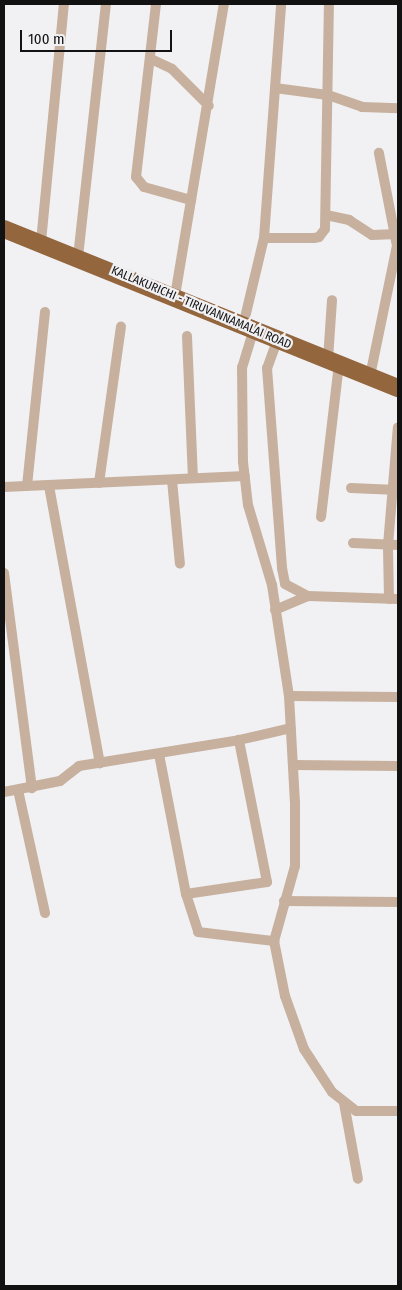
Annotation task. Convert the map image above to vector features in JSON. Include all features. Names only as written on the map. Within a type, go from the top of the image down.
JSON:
[{"type":"highway","name":"KALLAKURICHI - TIRUVANNAMALAI ROAD","points":[[4,229],[175,296],[277,341],[398,388]]},
{"type":"street","points":[[41,242],[64,4]]},
{"type":"street","points":[[78,257],[106,4]]},
{"type":"street","points":[[156,4],[137,182],[191,200]]},
{"type":"street","points":[[175,296],[209,106],[224,4]]},
{"type":"street","points":[[281,4],[264,238],[242,367],[245,476],[248,505],[272,585],[289,696],[291,728],[295,866],[274,941],[285,996],[304,1049],[332,1092],[356,1111],[398,1111]]},
{"type":"street","points":[[264,238],[320,237],[325,230],[329,4]]},
{"type":"street","points":[[151,59],[172,69],[209,106]]},
{"type":"street","points":[[275,88],[328,95],[352,105],[398,108]]},
{"type":"street","points":[[370,376],[396,259],[397,234],[379,153]]},
{"type":"street","points":[[326,214],[349,220],[372,235],[397,234]]},
{"type":"street","points":[[321,517],[334,362],[332,300]]},
{"type":"street","points":[[27,486],[45,312]]},
{"type":"street","points":[[99,483],[121,327]]},
{"type":"street","points":[[187,336],[193,477]]},
{"type":"street","points":[[277,341],[267,368],[282,568],[285,584],[308,596]]},
{"type":"street","points":[[275,610],[308,596],[394,599],[393,545],[398,427]]},
{"type":"street","points":[[4,487],[245,476]]},
{"type":"street","points":[[172,480],[180,564]]},
{"type":"street","points":[[49,486],[100,763]]},
{"type":"street","points":[[351,488],[395,490]]},
{"type":"street","points":[[353,543],[393,545]]},
{"type":"street","points":[[4,573],[32,788]]},
{"type":"street","points":[[289,696],[398,697]]},
{"type":"street","points":[[4,792],[60,781],[79,766],[239,740],[291,728]]},
{"type":"street","points":[[186,894],[266,882],[239,740]]},
{"type":"street","points":[[158,754],[186,894],[198,932],[274,941]]},
{"type":"street","points":[[293,765],[398,766]]},
{"type":"street","points":[[18,790],[45,913]]},
{"type":"street","points":[[284,902],[398,902]]},
{"type":"street","points":[[344,1103],[358,1179]]}]
